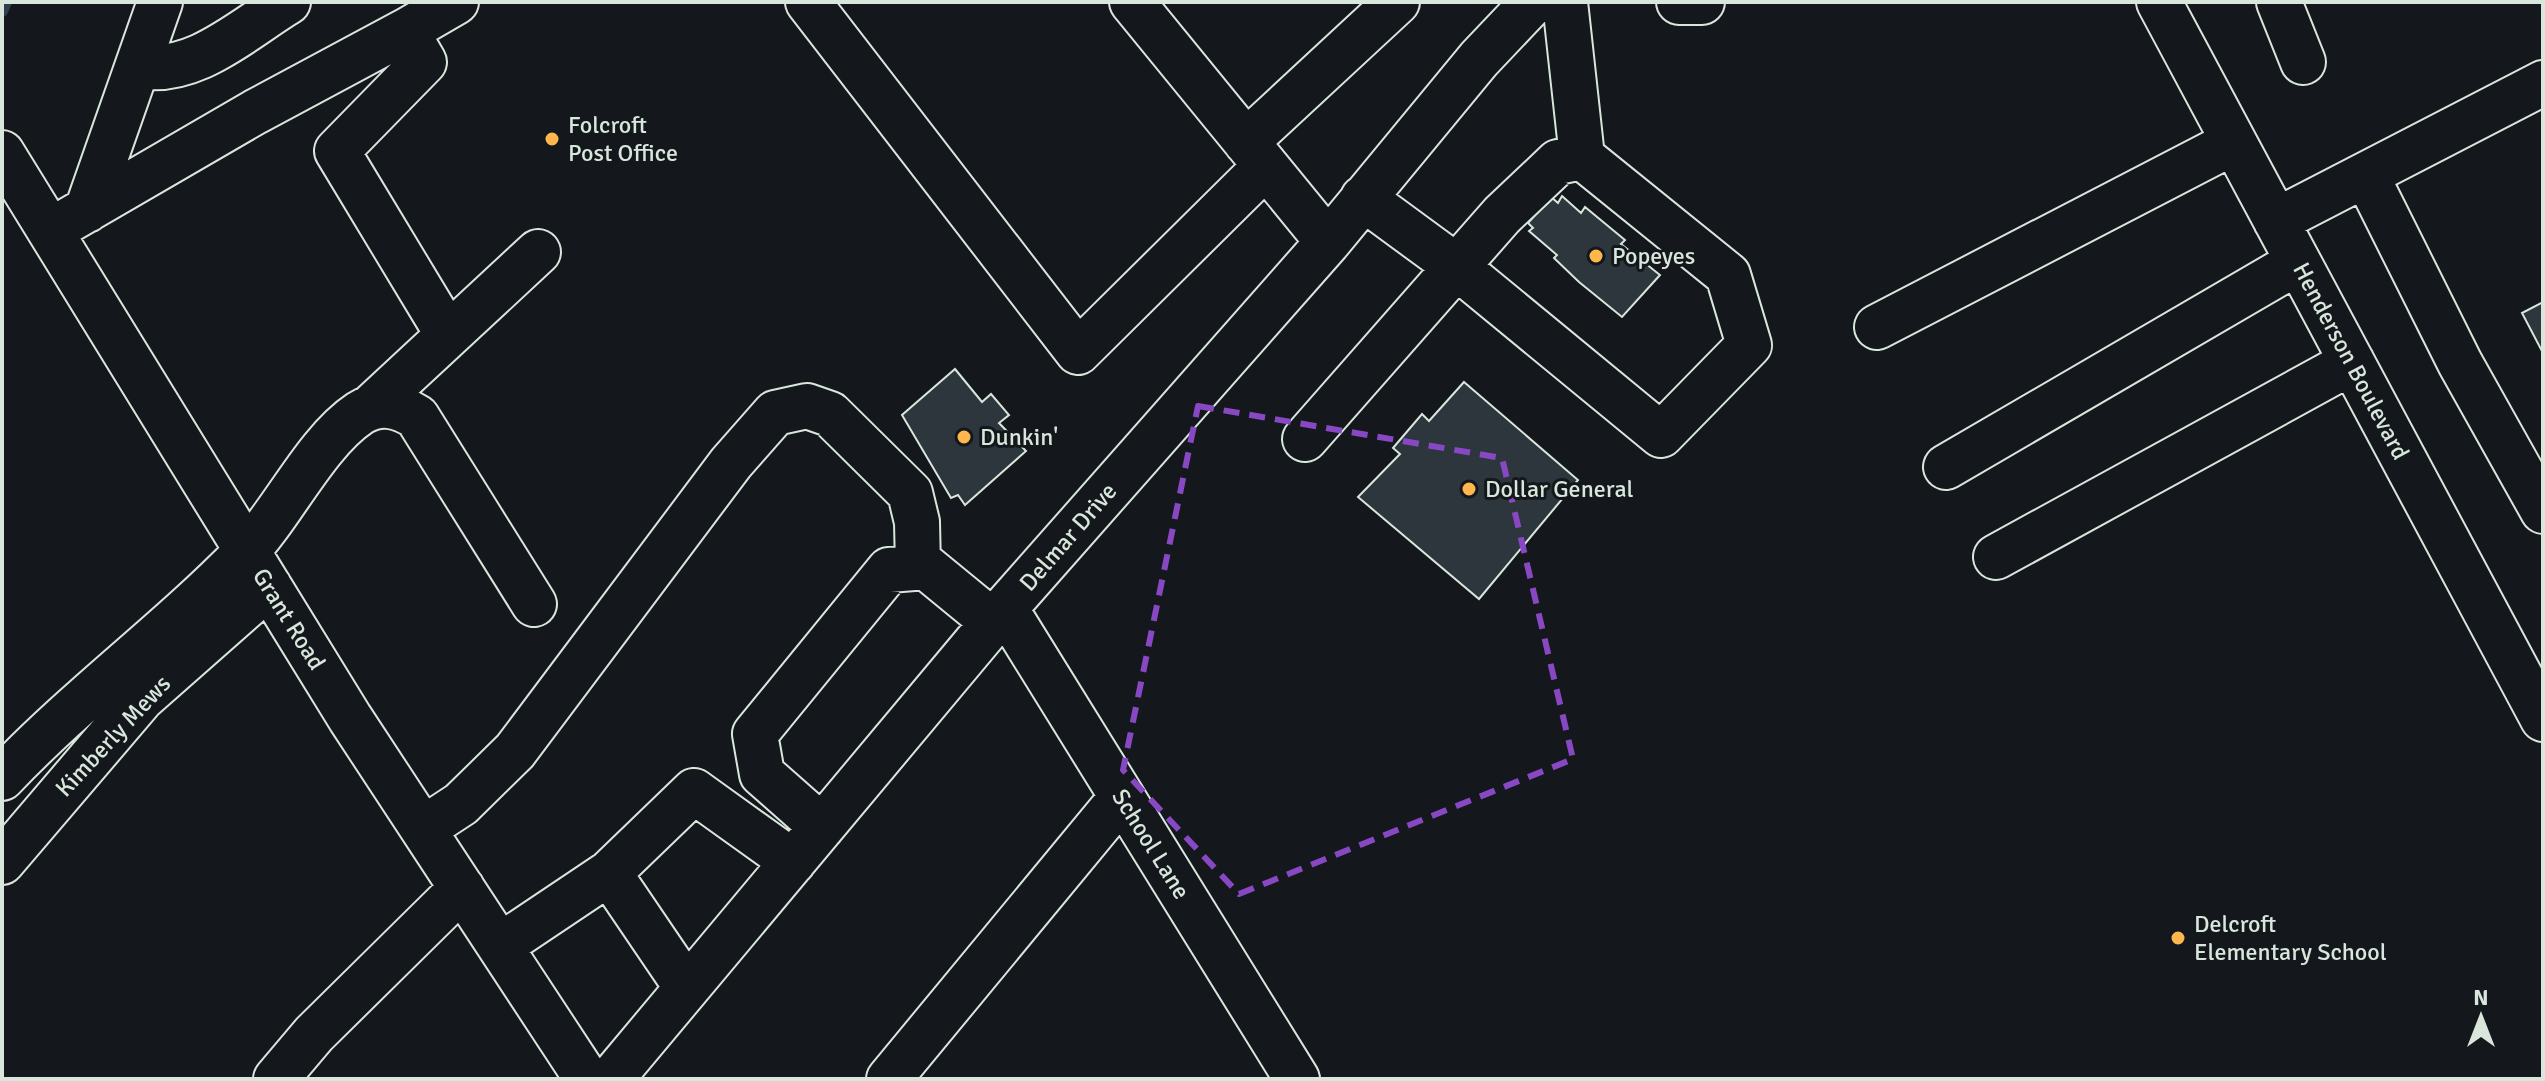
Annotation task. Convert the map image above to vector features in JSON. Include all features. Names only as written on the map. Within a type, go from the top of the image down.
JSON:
[{"type":"street","points":[[87,210],[160,2]]},
{"type":"street","points":[[138,66],[161,70],[192,62],[288,2]]},
{"type":"street","points":[[50,231],[255,112],[456,2]]},
{"type":"street","points":[[808,2],[1078,352],[1397,2]]},
{"type":"street","points":[[1132,2],[1328,242]]},
{"type":"street","name":"Delmar Drive","points":[[611,1079],[999,615],[1328,242],[1479,59],[1533,2]]},
{"type":"street","points":[[1363,198],[1457,267],[1661,435],[1749,345],[1728,275],[1582,157],[1565,2]]},
{"type":"street","points":[[1679,2],[1697,5],[1702,2]]},
{"type":"street","name":"Henderson Boulevard","points":[[2159,2],[2543,719]]},
{"type":"street","points":[[2279,2],[2303,62]]},
{"type":"street","points":[[406,31],[424,62],[337,151],[448,335]]},
{"type":"street","points":[[2276,221],[2543,83]]},
{"type":"street","points":[[1877,327],[2234,142]]},
{"type":"street","name":"Grant Road","points":[[2,153],[258,568],[423,829],[587,1079]]},
{"type":"street","points":[[1305,439],[1502,215],[1558,162],[1582,157]]},
{"type":"street","points":[[2366,175],[2460,363],[2543,511]]},
{"type":"street","points":[[2,778],[86,695],[190,607],[258,568],[346,424],[370,408],[538,252]]},
{"type":"street","points":[[1946,467],[2298,262]]},
{"type":"street","points":[[1996,557],[2352,362]]},
{"type":"street","points":[[423,829],[461,804],[515,751],[731,463],[775,413],[807,406],[830,414],[910,493],[917,522],[918,567],[889,570],[755,734],[762,774],[822,827]]},
{"type":"street","points":[[370,408],[401,407],[417,417],[534,604]]},
{"type":"street","name":"School Lane","points":[[918,567],[926,567],[999,615],[1122,797],[1297,1079]]},
{"type":"street","name":"Kimberly Mews","points":[[2,862],[258,568]]},
{"type":"street","points":[[500,946],[609,873],[694,791],[793,862]]},
{"type":"street","points":[[889,1079],[1122,797]]},
{"type":"street","points":[[609,873],[687,988]]},
{"type":"street","points":[[276,1079],[314,1034],[462,888]]},
{"type":"highlighted area","points":[[1198,406],[1502,458],[1573,759],[1239,894],[1123,770]]},
{"type":"building","name":"Popeyes","points":[[1562,196],[1581,213],[1585,207],[1625,240],[1621,244],[1660,275],[1622,317],[1579,282],[1554,258],[1557,255],[1529,231],[1533,228],[1528,223],[1551,197],[1558,203]]},
{"type":"building","points":[[2543,302],[2543,353],[2522,313]]},
{"type":"building","name":"Dunkin'","points":[[955,369],[982,402],[991,394],[1009,415],[999,423],[1026,451],[965,505],[958,495],[951,498],[902,415]]},
{"type":"building","name":"Dollar General","points":[[1464,382],[1578,480],[1479,599],[1358,497],[1400,454],[1393,448],[1422,414],[1429,421]]},
{"type":"waterway","points":[[2,11],[6,2]]},
{"type":"place","name":"Folcroft Post Office","points":[[552,139]]},
{"type":"place","name":"Popeyes","points":[[1596,256]]},
{"type":"place","name":"Dunkin'","points":[[964,437]]},
{"type":"place","name":"Dollar General","points":[[1469,489]]},
{"type":"place","name":"Delcroft Elementary School","points":[[2178,938]]}]
